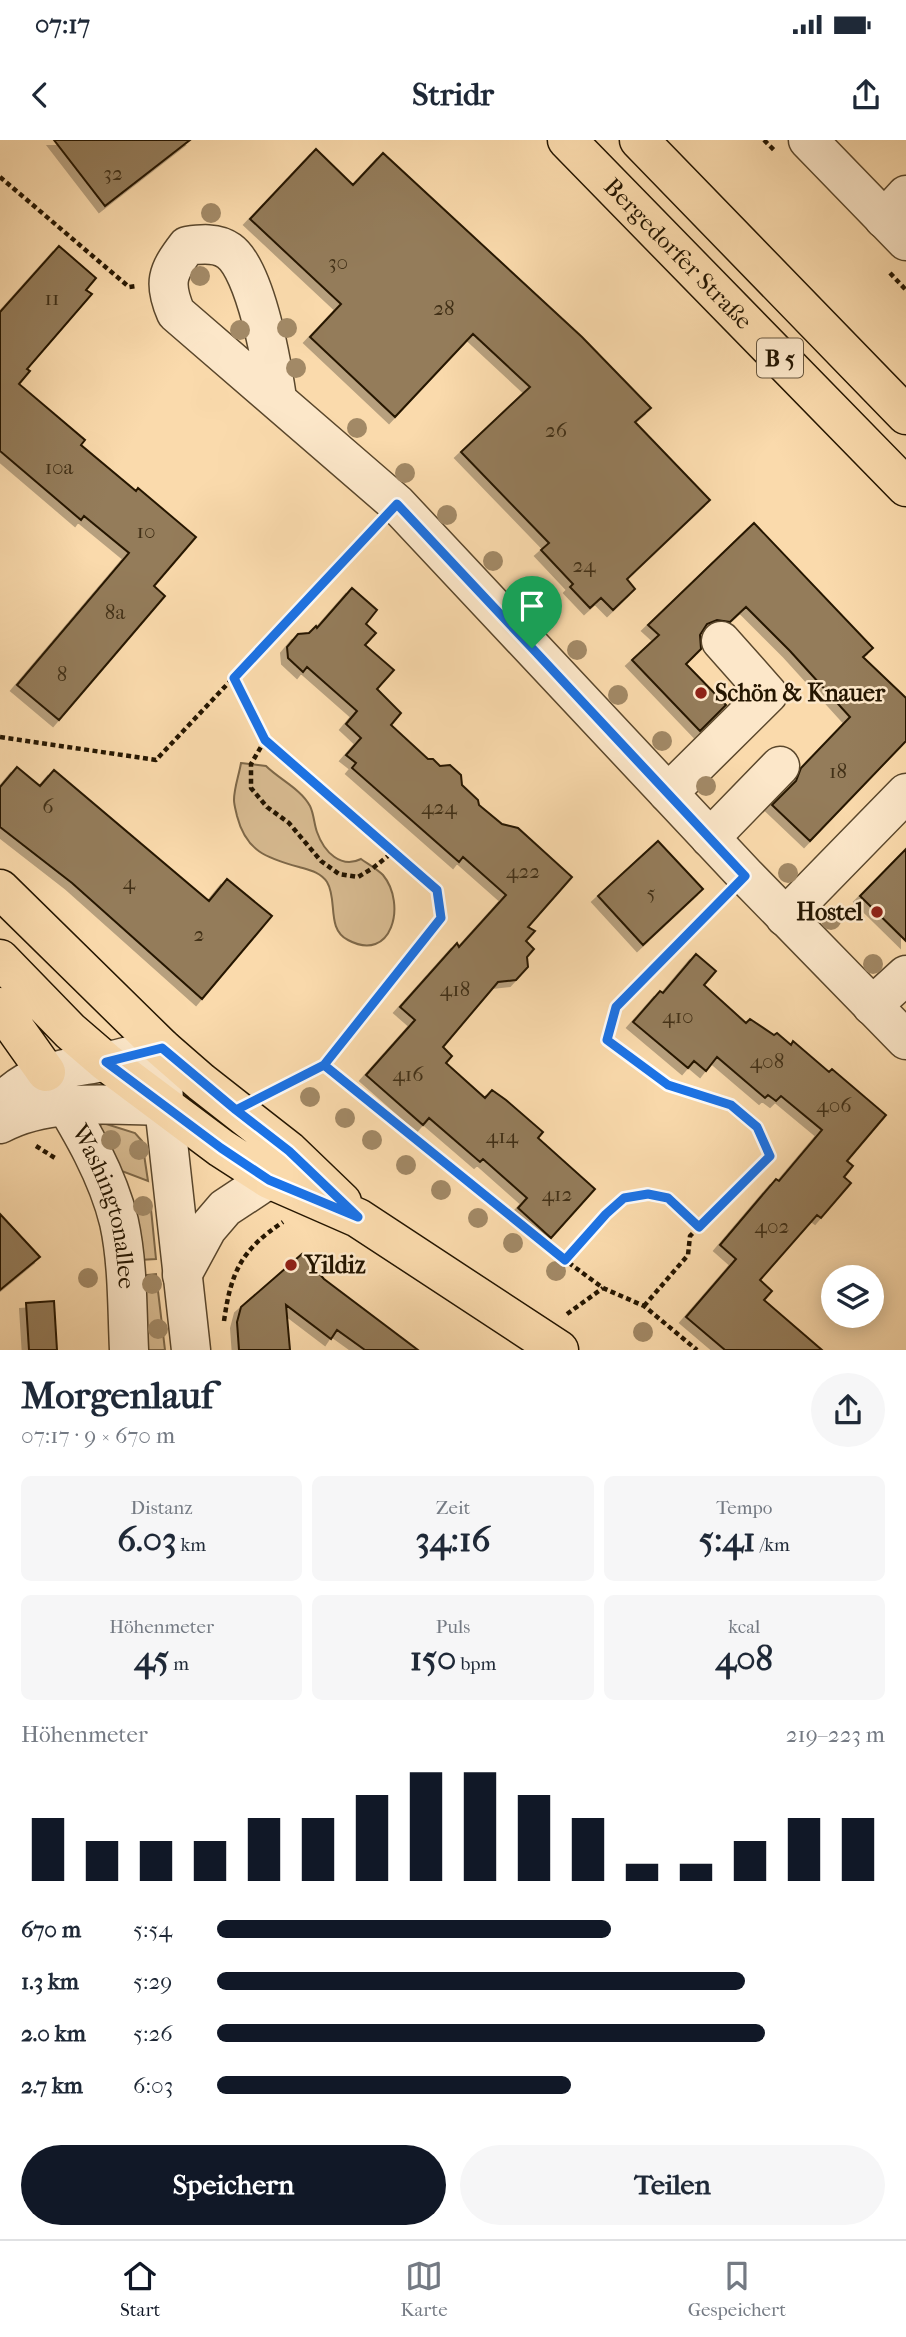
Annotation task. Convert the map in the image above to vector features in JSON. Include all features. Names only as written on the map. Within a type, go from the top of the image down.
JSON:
[{"type":"main road","name":"Bergedorfer Straße","points":[[566,140],[906,487]]},
{"type":"main road","name":"Bergedorfer Straße","points":[[639,140],[906,415]]},
{"type":"main road","points":[[651,140],[687,187]]},
{"type":"main road","points":[[0,890],[162,1048],[289,1151],[358,1217],[548,1343]]},
{"type":"main road","points":[[0,959],[70,1031],[164,1106],[269,1180],[358,1217]]},
{"type":"main road","points":[[0,1007],[46,1072]]},
{"type":"street","points":[[808,140],[899,218]]},
{"type":"street","points":[[277,398],[269,342],[243,266],[228,250],[203,243],[187,246],[176,260],[167,279],[169,296],[177,313],[397,504],[745,876],[906,1040]]},
{"type":"street","points":[[668,793],[768,694],[721,641]]},
{"type":"street","points":[[710,838],[780,766]]},
{"type":"street","points":[[785,917],[906,793]]},
{"type":"street","points":[[872,1006],[906,975]]},
{"type":"street","points":[[1,1110],[15,1074],[21,1038]]},
{"type":"street","points":[[1,1110],[22,1085],[46,1072],[106,1062],[162,1048],[164,1106],[191,1350]]},
{"type":"street","name":"Washingtonallee","points":[[46,1072],[97,1162],[119,1222],[130,1350]]},
{"type":"street","points":[[1,1110],[10,1119],[37,1111],[67,1107],[164,1106]]},
{"type":"street","points":[[182,1275],[207,1229],[225,1208],[269,1180]]},
{"type":"path","points":[[0,177],[129,287],[167,279]]},
{"type":"path","points":[[0,737],[156,760],[397,504]]},
{"type":"path","points":[[234,678],[265,740],[437,890],[441,918],[324,1065],[236,1110]]},
{"type":"path","points":[[265,740],[251,764],[251,788],[267,807],[289,823],[321,861],[338,874],[358,877],[393,852]]},
{"type":"path","points":[[644,1306],[688,1255],[690,1236],[770,1156],[757,1127],[731,1105],[668,1085],[607,1040],[616,1007],[745,876]]},
{"type":"path","points":[[324,1065],[565,1260],[603,1287],[644,1306],[697,1350]]},
{"type":"path","points":[[565,1260],[624,1198],[648,1194],[668,1198],[699,1227]]},
{"type":"path","points":[[224,1331],[229,1290],[241,1260],[261,1237],[287,1220]]},
{"type":"path","points":[[548,1343],[603,1287]]},
{"type":"shaded area","points":[[241,763],[266,766],[301,794],[311,809],[320,839],[334,857],[347,862],[361,859],[383,875],[394,901],[394,915],[385,938],[375,944],[363,945],[348,940],[337,929],[330,889],[321,876],[267,856],[252,845],[241,828],[234,804]]},
{"type":"shaded area","points":[[103,1123],[135,1133],[142,1141],[148,1181],[119,1170],[97,1128]]},
{"type":"shaded area","points":[[128,1209],[151,1209],[156,1259],[139,1260]]},
{"type":"shaded area","points":[[156,1274],[165,1350],[142,1350],[138,1276]]},
{"type":"building","points":[[54,140],[190,140],[105,206]]},
{"type":"building","points":[[316,149],[353,185],[383,153],[582,337],[651,408],[635,422],[710,500],[627,579],[635,589],[613,610],[601,598],[590,608],[570,587],[573,584],[541,550],[549,543],[461,452],[530,387],[473,334],[395,417],[310,337],[341,304],[250,219]]},
{"type":"building","points":[[59,246],[96,278],[86,290],[92,294],[27,369],[30,371],[19,384],[85,440],[81,445],[196,537],[154,586],[165,596],[59,720],[17,685],[129,553],[84,516],[81,520],[0,451],[0,312]]},
{"type":"building","points":[[754,523],[873,648],[863,657],[906,698],[906,741],[810,841],[772,805],[796,781],[801,768],[850,717],[790,651],[746,607],[730,622],[717,620],[707,624],[700,635],[701,649],[686,664],[726,705],[700,731],[632,660],[659,635],[648,625]]},
{"type":"building","points":[[352,588],[377,610],[366,624],[376,633],[365,645],[394,670],[377,689],[401,713],[391,725],[428,759],[433,759],[440,766],[450,765],[461,775],[462,785],[478,800],[479,805],[502,824],[518,828],[572,877],[528,927],[535,931],[526,941],[534,949],[527,957],[528,967],[516,980],[498,982],[443,1047],[452,1056],[446,1063],[485,1098],[492,1090],[506,1100],[543,1132],[538,1138],[595,1189],[551,1238],[518,1208],[527,1198],[483,1159],[480,1162],[429,1118],[423,1125],[366,1075],[415,1020],[400,1007],[457,943],[459,947],[506,895],[463,857],[459,862],[352,768],[356,763],[346,755],[361,738],[346,724],[357,711],[307,667],[303,672],[288,658],[287,647],[298,634],[309,633],[316,626],[317,628]]},
{"type":"building","points":[[17,767],[40,786],[54,770],[209,901],[227,879],[272,916],[202,999],[72,883],[0,827],[0,787]]},
{"type":"building","points":[[658,841],[703,889],[643,945],[598,896]]},
{"type":"building","points":[[906,849],[906,941],[860,896]]},
{"type":"building","points":[[696,954],[716,971],[704,985],[746,1023],[750,1019],[774,1035],[777,1033],[791,1045],[793,1041],[829,1072],[832,1069],[886,1115],[847,1161],[853,1166],[844,1177],[851,1183],[821,1218],[817,1215],[760,1280],[772,1291],[764,1300],[822,1350],[725,1350],[686,1317],[736,1259],[720,1245],[822,1130],[781,1096],[776,1101],[768,1095],[765,1098],[717,1057],[706,1071],[694,1061],[688,1068],[633,1022],[660,991],[663,993]]},
{"type":"building","points":[[0,1214],[40,1257],[0,1290]]},
{"type":"building","points":[[302,1254],[324,1279],[418,1350],[365,1350],[337,1330],[331,1339],[286,1305],[290,1350],[239,1350],[237,1322],[241,1307]]},
{"type":"building","points":[[54,1301],[57,1350],[29,1350],[26,1303]]},
{"type":"place","name":"Schön & Knauer","points":[[701,693]]},
{"type":"place","name":"Hostel","points":[[877,912]]},
{"type":"place","name":"Yildiz","points":[[291,1265]]},
{"type":"route","points":[[532,648],[397,504],[234,678],[265,740],[437,890],[441,918],[324,1065],[236,1110],[162,1048],[106,1062],[221,1148],[269,1180],[358,1217],[289,1151],[236,1110],[324,1065],[565,1260],[624,1198],[648,1194],[668,1198],[699,1227],[770,1156],[757,1127],[731,1105],[668,1085],[607,1040],[616,1007],[745,876],[532,648]]}]
